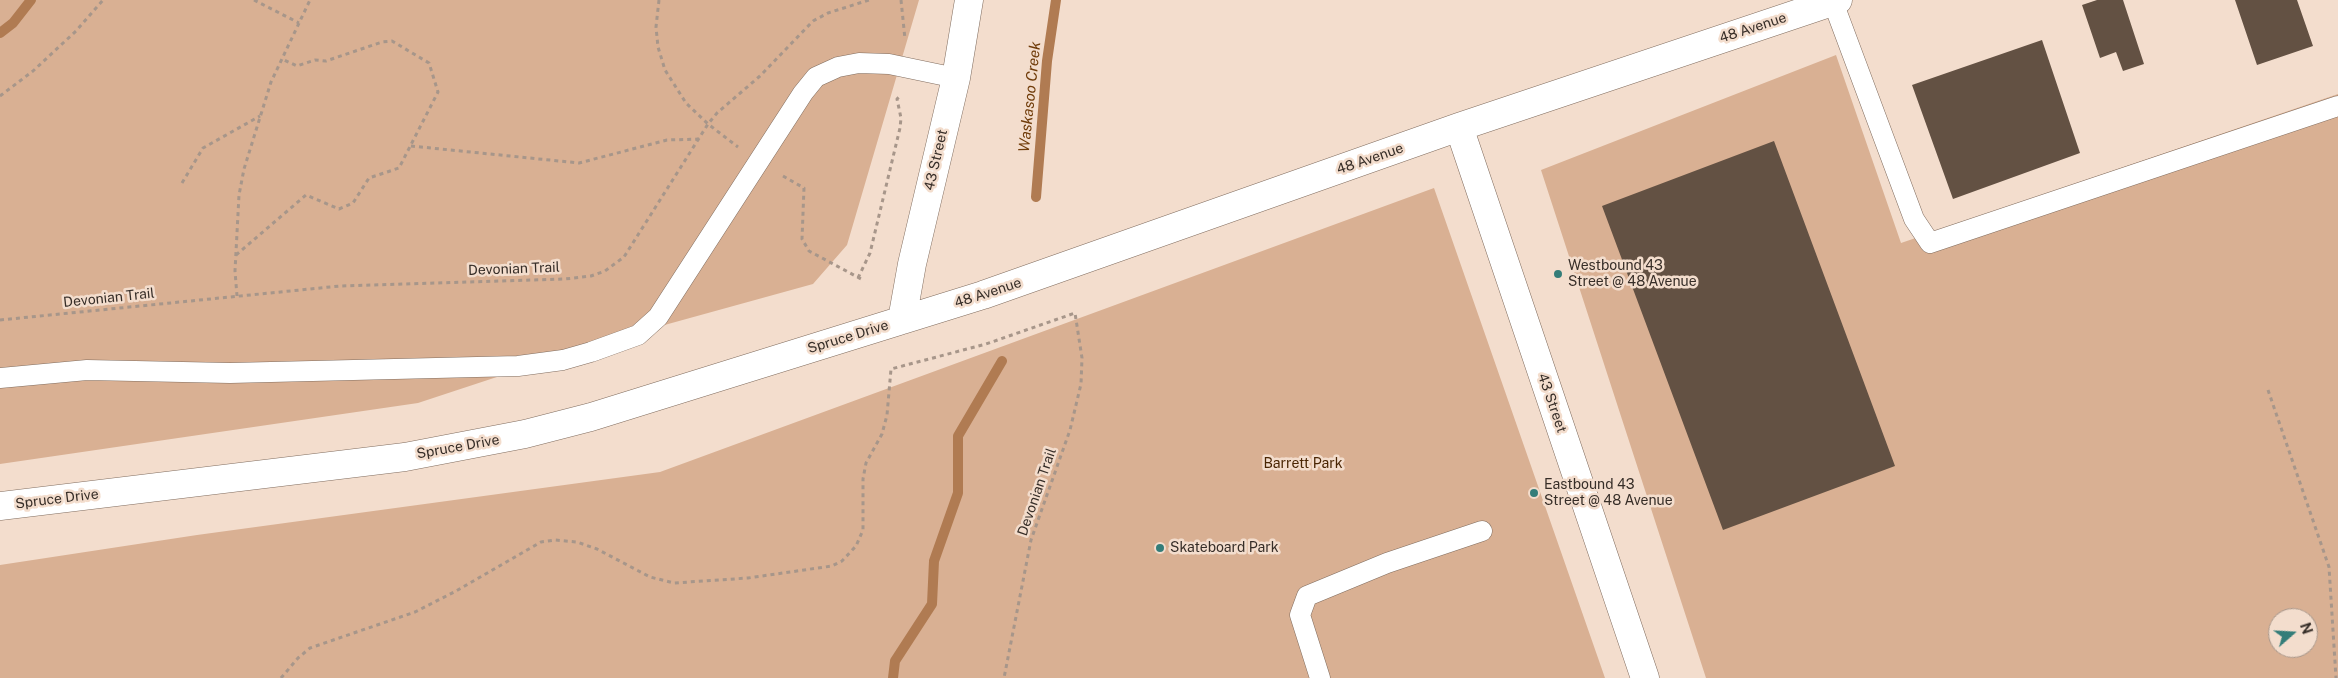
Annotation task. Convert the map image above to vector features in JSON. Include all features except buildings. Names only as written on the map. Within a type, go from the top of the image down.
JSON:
[{"type":"street","name":"43 Street","points":[[902,320],[912,264],[956,78],[969,0]]},
{"type":"street","name":"48 Avenue","points":[[902,320],[983,296],[1460,127],[1836,1]]},
{"type":"street","name":"43 Street","points":[[1460,127],[1645,678]]},
{"type":"street","name":"Spruce Drive","points":[[0,506],[405,457],[525,434],[663,396],[902,320]]},
{"type":"lane","points":[[1836,1],[1914,219],[1930,243],[2338,106]]},
{"type":"lane","points":[[0,378],[87,370],[230,373],[518,366],[563,360],[638,335],[658,317],[803,93],[816,77],[838,67],[859,63],[906,67],[956,78]]},
{"type":"lane","points":[[1320,678],[1300,615],[1307,596],[1439,544],[1482,532]]},
{"type":"path","points":[[0,96],[33,71],[76,31],[103,0]]},
{"type":"path","points":[[254,0],[299,23]]},
{"type":"path","points":[[237,296],[235,271],[242,177],[271,82],[310,0]]},
{"type":"path","points":[[659,0],[656,27],[658,47],[665,70],[686,103],[708,124],[758,162],[804,188],[802,239],[809,251],[863,280]]},
{"type":"path","name":"Devonian Trail","points":[[0,320],[340,286],[565,279],[598,274],[614,266],[624,257],[708,124],[760,76],[812,21],[828,13],[869,0]]},
{"type":"path","points":[[858,278],[870,253],[900,128],[901,118],[897,99],[904,90],[906,67],[901,0]]},
{"type":"path","points":[[236,255],[306,194],[339,209],[353,204],[369,178],[400,168],[438,92],[429,63],[398,44],[386,41],[326,61],[315,60],[297,66],[282,59]]},
{"type":"path","points":[[182,182],[203,148],[261,116]]},
{"type":"path","points":[[411,146],[579,163],[667,140],[700,139]]},
{"type":"path","name":"Devonian Trail","points":[[282,678],[298,658],[310,648],[414,612],[456,592],[541,542],[555,540],[577,542],[597,549],[650,577],[674,583],[758,576],[825,567],[842,561],[856,546],[863,530],[863,478],[866,464],[882,434],[888,415],[891,369],[986,344],[1075,313],[1082,358],[1081,384],[1070,430],[1031,540],[1004,678]]},
{"type":"path","points":[[2268,390],[2329,566],[2336,678]]},
{"type":"green space","points":[[0,0],[919,0],[847,245],[813,284],[603,342],[418,403],[0,464]]},
{"type":"green space","points":[[1836,55],[1901,243],[2338,94],[2338,678],[1706,678],[1541,170]]},
{"type":"green space","name":"Barrett Park","points":[[1434,188],[1605,678],[0,678],[0,565],[197,535],[660,472]]},
{"type":"waterway","points":[[0,33],[13,23],[31,0]]},
{"type":"waterway","name":"Waskasoo Creek","points":[[1036,197],[1047,61],[1056,0]]},
{"type":"waterway","name":"Waskasoo Creek","points":[[893,678],[895,661],[932,604],[934,561],[958,493],[958,436],[1002,361]]},
{"type":"place","name":"Westbound 43 Street @ 48 Avenue","points":[[1558,274]]},
{"type":"place","name":"Eastbound 43 Street @ 48 Avenue","points":[[1534,493]]},
{"type":"place","name":"Skateboard Park","points":[[1160,548]]}]
